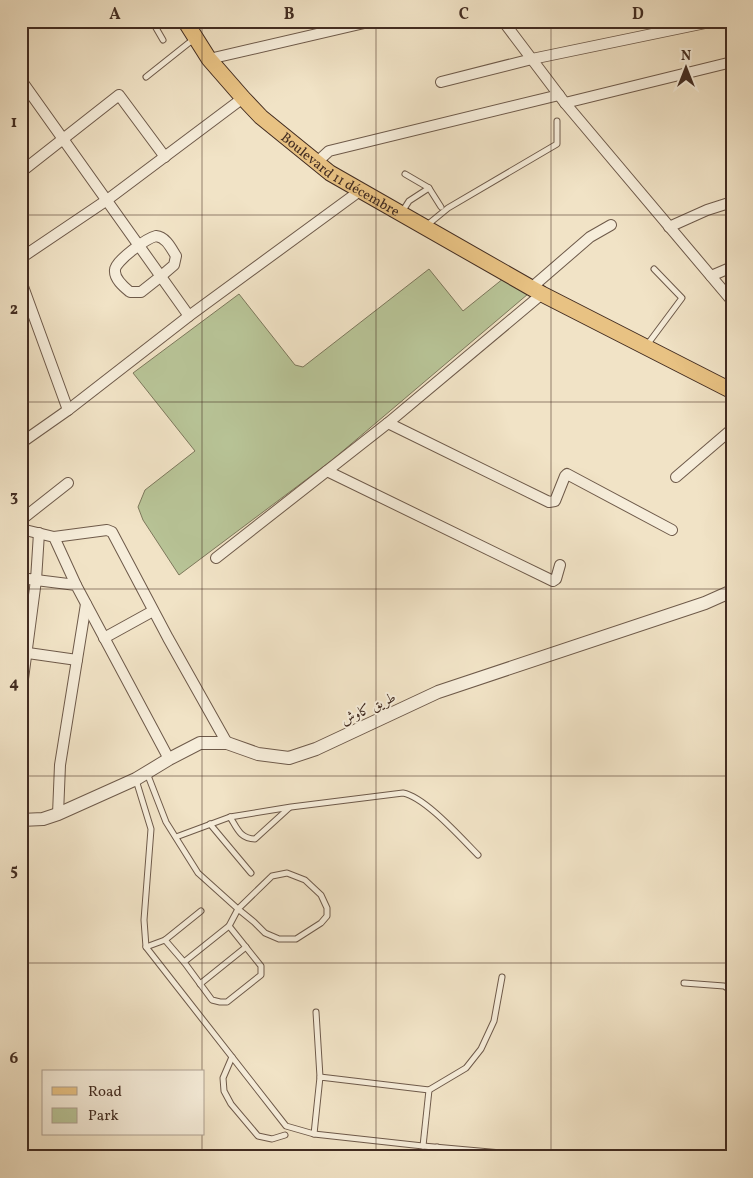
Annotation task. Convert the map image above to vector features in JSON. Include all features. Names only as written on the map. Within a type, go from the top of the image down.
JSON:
[{"type":"main road","name":"Boulevard 11 décembre","points":[[184,21],[209,59],[242,98],[330,173],[537,291],[732,390]]},
{"type":"street","points":[[209,59],[373,21]]},
{"type":"street","points":[[503,21],[562,99],[732,301]]},
{"type":"street","points":[[440,82],[532,59],[715,21]]},
{"type":"street","points":[[317,162],[329,151],[732,62]]},
{"type":"street","points":[[21,80],[188,316]]},
{"type":"street","points":[[21,172],[119,96],[165,157]]},
{"type":"street","points":[[21,258],[107,200],[242,98]]},
{"type":"street","points":[[21,443],[68,410],[188,316],[361,190]]},
{"type":"street","points":[[669,227],[707,210],[732,202]]},
{"type":"street","points":[[216,558],[388,423],[537,291],[590,237],[611,225]]},
{"type":"street","points":[[152,237],[161,237],[170,245],[176,256],[176,261],[160,278],[140,292],[134,293],[130,292],[121,283],[115,273],[115,268],[117,264],[152,237]]},
{"type":"street","points":[[710,276],[732,267]]},
{"type":"street","points":[[21,281],[68,410]]},
{"type":"street","points":[[388,423],[549,502],[555,501],[564,476],[567,474],[672,530]]},
{"type":"street","points":[[676,477],[732,429]]},
{"type":"street","points":[[327,471],[553,582],[556,580],[560,565]]},
{"type":"street","points":[[21,520],[68,483]]},
{"type":"street","points":[[21,529],[54,537],[107,530],[112,532],[153,611],[227,743]]},
{"type":"street","points":[[21,694],[24,652],[36,580],[39,533]]},
{"type":"street","points":[[54,537],[76,585],[169,759]]},
{"type":"street","points":[[21,578],[76,585]]},
{"type":"street","name":"طريق كاوش","points":[[21,820],[43,819],[58,814],[136,779],[200,743],[227,743],[258,754],[289,758],[316,749],[438,692],[696,606],[732,591]]},
{"type":"street","points":[[58,814],[60,765],[86,604]]},
{"type":"street","points":[[104,638],[153,611]]},
{"type":"street","points":[[24,652],[78,660]]},
{"type":"lane","points":[[152,21],[163,40]]},
{"type":"lane","points":[[146,77],[195,38]]},
{"type":"lane","points":[[426,226],[448,208],[557,144],[557,121]]},
{"type":"lane","points":[[405,174],[429,188],[441,207]]},
{"type":"lane","points":[[402,213],[409,201],[429,188]]},
{"type":"lane","points":[[645,347],[682,298],[654,269]]},
{"type":"lane","points":[[147,772],[166,822],[198,873],[238,908],[265,933],[279,939],[296,939],[321,924],[327,916],[327,908],[322,895],[305,880],[287,874],[272,876],[238,908],[229,926],[184,962]]},
{"type":"lane","points":[[136,779],[151,829],[144,920],[146,947],[286,1126],[314,1134],[546,1157]]},
{"type":"lane","points":[[176,837],[230,817],[397,793],[409,794],[428,807],[478,854]]},
{"type":"lane","points":[[230,817],[243,837],[255,839],[291,807]]},
{"type":"lane","points":[[210,824],[251,874]]},
{"type":"lane","points":[[146,947],[165,940],[201,911]]},
{"type":"lane","points":[[165,940],[212,1000],[226,1002],[261,976],[261,966],[229,926]]},
{"type":"lane","points":[[200,984],[246,947]]},
{"type":"lane","points":[[320,1077],[429,1090],[466,1068],[481,1049],[494,1021],[502,977]]},
{"type":"lane","points":[[684,983],[724,986],[732,991]]},
{"type":"lane","points":[[314,1134],[320,1077],[316,1012]]},
{"type":"lane","points":[[232,1057],[223,1078],[224,1091],[231,1104],[258,1136],[272,1139],[285,1135]]},
{"type":"lane","points":[[423,1146],[429,1090]]},
{"type":"lane","points":[[436,1157],[437,1147]]},
{"type":"green space","points":[[429,269],[463,311],[504,278],[528,294],[331,461],[179,575],[143,520],[138,507],[145,490],[195,451],[133,373],[239,294],[295,365],[303,367]]}]
